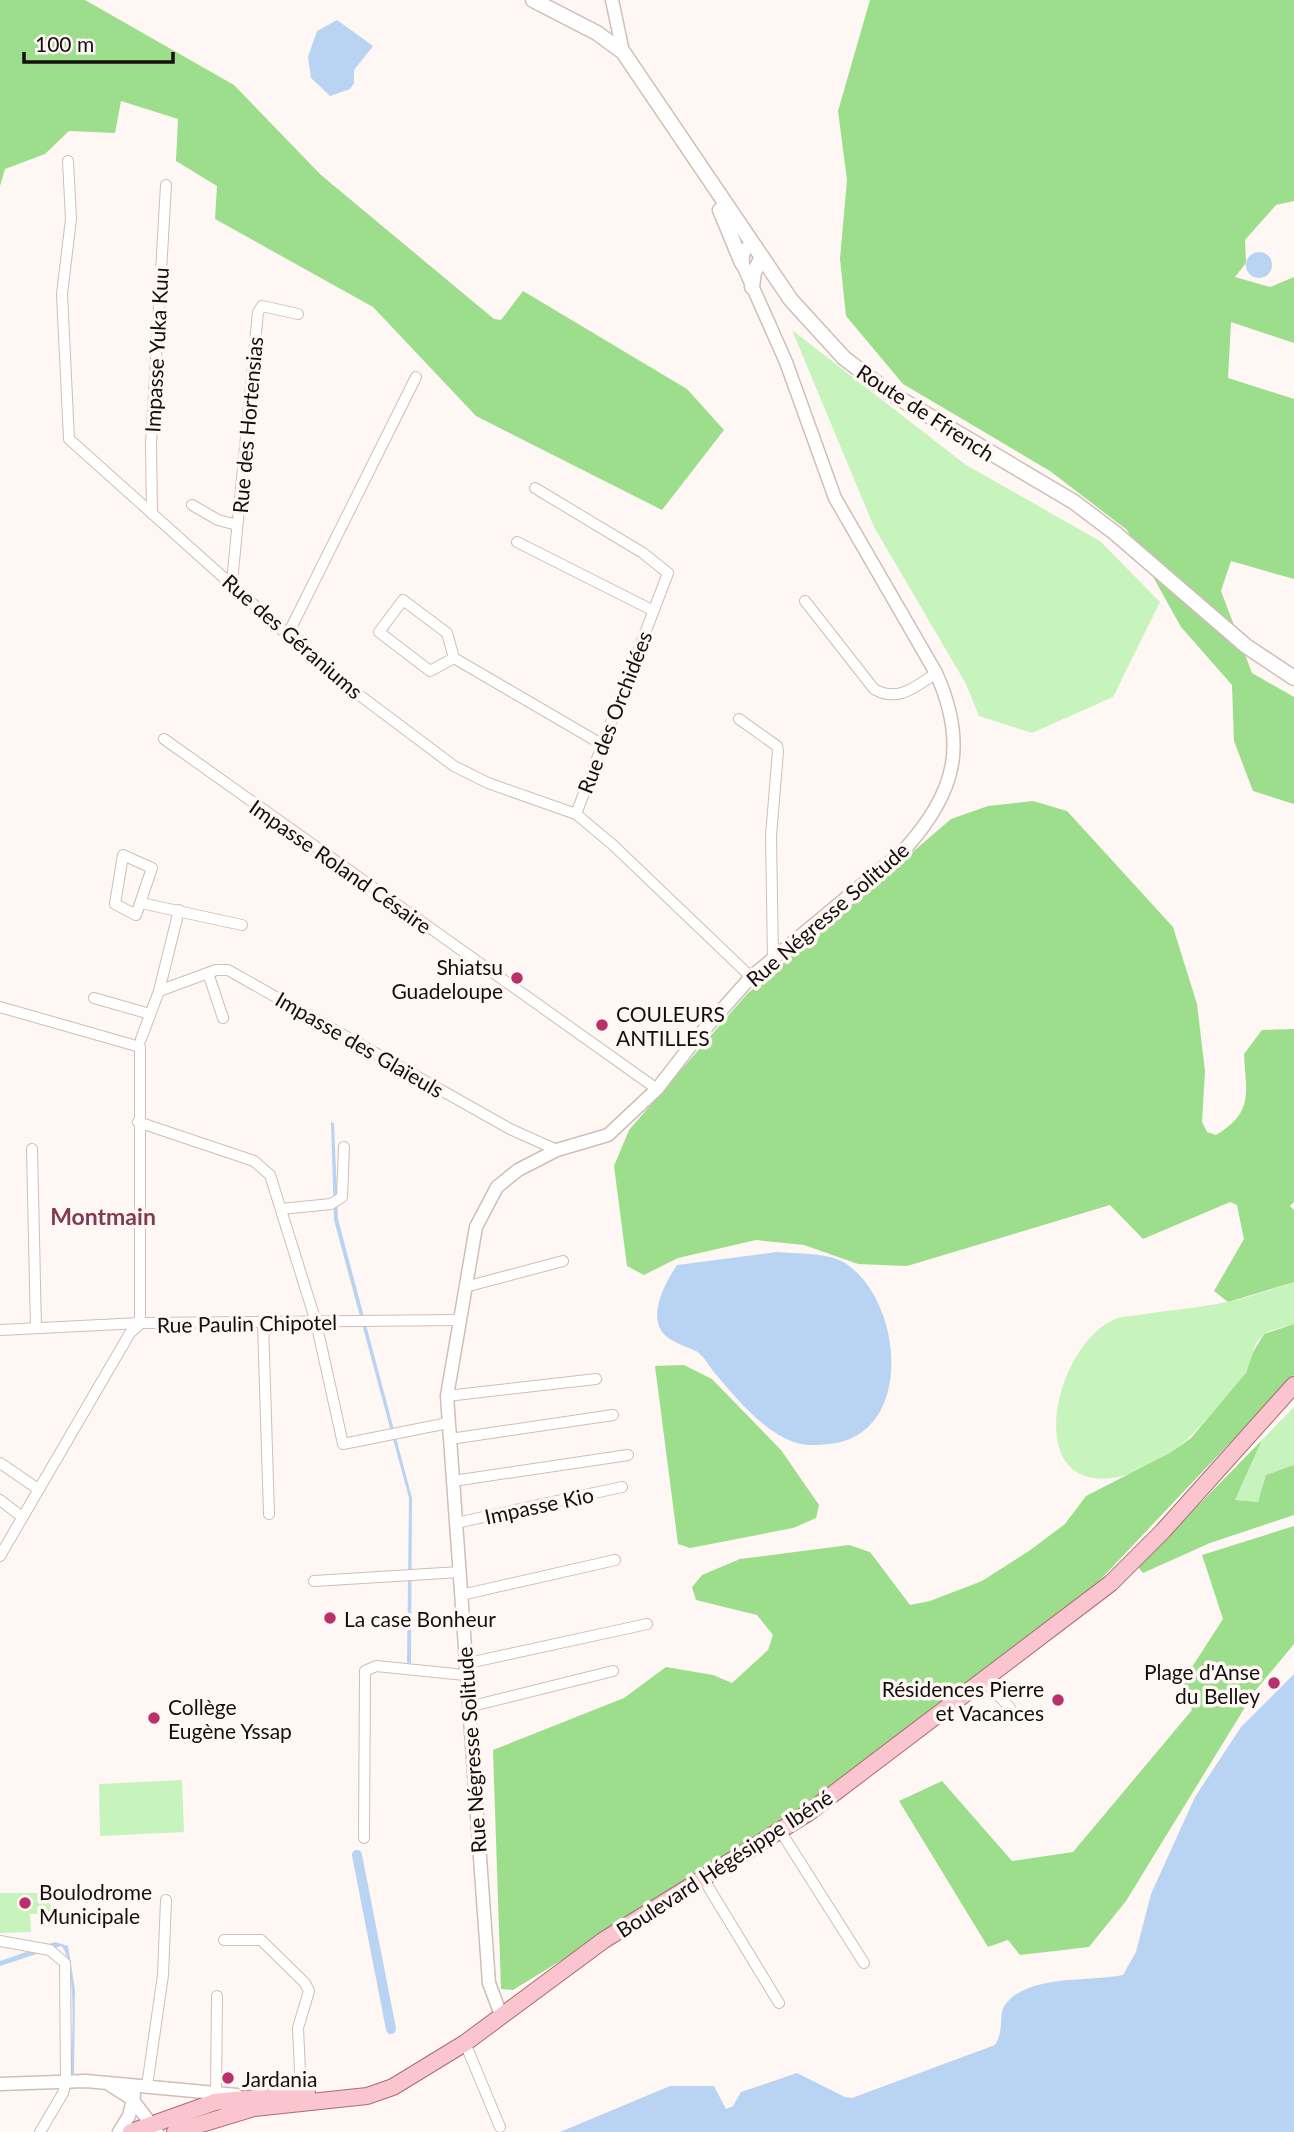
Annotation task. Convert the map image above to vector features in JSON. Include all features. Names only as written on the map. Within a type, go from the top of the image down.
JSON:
[{"type":"main road","name":"Route de Ffrench","points":[[533,0],[609,41],[623,52],[761,259],[791,300],[844,358],[887,391],[1074,502],[1115,533],[1246,646],[1294,678]]},
{"type":"main road","points":[[709,183],[742,263]]},
{"type":"main road","points":[[752,287],[754,272],[761,259]]},
{"type":"main road","name":"Boulevard Hégésippe Ibéné","points":[[179,2130],[254,2108],[367,2096],[393,2087],[465,2043],[604,1940],[781,1832],[1111,1583],[1163,1531],[1294,1385]]},
{"type":"main road","name":"Boulevard Hégésippe Ibéné","points":[[131,2132],[154,2128],[191,2110],[247,2097],[348,2089],[419,2070]]},
{"type":"street","points":[[612,0],[623,52]]},
{"type":"street","points":[[609,41],[614,16]]},
{"type":"street","name":"Rue des Géraniums","points":[[68,161],[71,219],[62,294],[69,439],[232,582],[287,636],[330,673],[454,766],[488,783],[576,814],[613,845],[751,977]]},
{"type":"street","name":"Impasse Yuka Kuu","points":[[152,514],[151,431],[166,186]]},
{"type":"street","points":[[742,263],[744,251],[751,244]]},
{"type":"street","name":"Rue Négresse Solitude","points":[[502,2015],[489,1983],[464,1670],[447,1396],[473,1226],[497,1188],[518,1170],[557,1150],[608,1135],[657,1089],[695,1040],[751,977],[904,850],[921,831],[944,795],[955,759],[955,727],[936,673],[835,498],[786,362],[742,263]]},
{"type":"street","name":"Rue des Hortensias","points":[[232,582],[258,312],[262,306],[298,314]]},
{"type":"street","points":[[287,636],[416,377]]},
{"type":"street","name":"Rue des Orchidées","points":[[536,488],[643,553],[668,573],[576,814]]},
{"type":"street","points":[[192,505],[218,520],[237,525]]},
{"type":"street","points":[[517,542],[652,610]]},
{"type":"street","points":[[454,658],[430,671],[379,632],[403,600],[447,633],[454,658],[603,745]]},
{"type":"street","points":[[805,601],[874,689],[885,696],[902,695],[936,673]]},
{"type":"street","points":[[739,719],[777,746],[778,751],[771,836],[773,958]]},
{"type":"street","name":"Impasse Roland Césaire","points":[[164,739],[657,1089]]},
{"type":"street","points":[[123,855],[152,869],[141,903],[136,915],[115,904],[123,855]]},
{"type":"street","points":[[141,903],[242,925]]},
{"type":"street","points":[[141,1040],[159,990],[179,910]]},
{"type":"street","name":"Impasse des Glaïeuls","points":[[159,990],[208,973],[229,970],[510,1129],[557,1150]]},
{"type":"street","points":[[208,973],[223,1018]]},
{"type":"street","points":[[94,998],[150,1014]]},
{"type":"street","points":[[0,1007],[59,1021],[140,1047],[140,1324],[0,1330]]},
{"type":"street","points":[[138,1122],[261,1164],[270,1175],[316,1322],[343,1444],[448,1423]]},
{"type":"street","points":[[281,1209],[331,1204],[342,1196],[344,1147]]},
{"type":"street","points":[[32,1149],[36,1328]]},
{"type":"street","points":[[465,1287],[563,1261]]},
{"type":"street","name":"Rue Paulin Chipotel","points":[[0,1556],[130,1333],[140,1324],[459,1320]]},
{"type":"street","points":[[262,1323],[270,1514]]},
{"type":"street","points":[[447,1396],[596,1379]]},
{"type":"street","points":[[450,1438],[613,1415]]},
{"type":"street","points":[[453,1481],[628,1455]]},
{"type":"street","points":[[0,1463],[38,1489]]},
{"type":"street","name":"Impasse Kio","points":[[456,1523],[622,1487]]},
{"type":"street","points":[[0,1500],[22,1517]]},
{"type":"street","points":[[461,1595],[615,1560]]},
{"type":"street","points":[[314,1581],[460,1572]]},
{"type":"street","points":[[364,1838],[365,1671],[376,1666],[464,1670],[647,1624]]},
{"type":"street","points":[[468,1707],[613,1671]]},
{"type":"street","points":[[984,1680],[1010,1708]]},
{"type":"street","points":[[781,1832],[864,1963]]},
{"type":"street","points":[[704,1880],[779,2003]]},
{"type":"street","points":[[119,2132],[129,2116],[132,2099],[143,2085],[163,1975],[166,1900]]},
{"type":"street","points":[[225,1940],[261,1940],[305,1983],[308,1997],[298,2028],[301,2093]]},
{"type":"street","points":[[0,1941],[50,1950],[65,1963],[66,2080],[63,2093],[40,2132]]},
{"type":"street","points":[[216,2093],[217,1996]]},
{"type":"street","points":[[465,2043],[499,2127]]},
{"type":"street","points":[[0,2084],[66,2080],[143,2085],[247,2097]]},
{"type":"street","points":[[107,2083],[132,2099],[154,2128]]},
{"type":"street","points":[[179,2130],[191,2110],[180,2089]]},
{"type":"green space","points":[[0,0],[85,0],[234,85],[321,175],[494,319],[501,320],[523,291],[687,389],[724,430],[662,510],[476,416],[373,307],[215,219],[217,186],[176,161],[178,119],[121,101],[115,133],[69,131],[45,154],[5,169],[0,186]]},
{"type":"green space","points":[[870,0],[1294,0],[1294,201],[1276,205],[1245,240],[1246,263],[1235,277],[1270,287],[1294,277],[1294,343],[1231,322],[1228,378],[1294,399],[1294,579],[1231,561],[1221,591],[1252,673],[1294,697],[1294,804],[1253,791],[1234,741],[1232,685],[1181,627],[1127,530],[1050,471],[903,384],[846,316],[840,259],[847,180],[838,111]]},
{"type":"green space","points":[[792,330],[966,465],[1100,541],[1160,602],[1113,697],[1032,733],[979,716],[966,684],[874,527]]},
{"type":"green space","points":[[1033,801],[1067,811],[1173,927],[1197,1004],[1205,1071],[1202,1122],[1207,1132],[1216,1135],[1228,1127],[1242,1110],[1246,1091],[1244,1054],[1262,1030],[1294,1029],[1294,1202],[1290,1206],[1294,1210],[1294,1282],[1228,1302],[1214,1291],[1244,1239],[1237,1205],[1230,1202],[1143,1239],[1110,1205],[907,1266],[858,1264],[804,1245],[756,1240],[678,1258],[644,1275],[627,1266],[614,1166],[629,1130],[747,994],[951,819],[988,806]]},
{"type":"green space","points":[[1294,1282],[1294,1324],[1271,1331],[1260,1338],[1242,1379],[1204,1423],[1179,1446],[1151,1465],[1118,1477],[1087,1477],[1068,1464],[1058,1443],[1057,1416],[1063,1387],[1075,1359],[1092,1336],[1119,1318],[1228,1302]]},
{"type":"green space","points":[[1294,1324],[1294,1375],[1100,1580],[777,1828],[513,1990],[501,1989],[493,1750],[624,1698],[666,1667],[713,1675],[732,1683],[768,1650],[773,1635],[757,1615],[696,1600],[692,1587],[702,1575],[740,1559],[849,1545],[870,1552],[910,1605],[930,1601],[982,1581],[1065,1524],[1086,1496],[1170,1453],[1191,1438],[1246,1373],[1253,1352],[1264,1334]]},
{"type":"green space","points":[[684,1365],[712,1379],[781,1450],[819,1505],[816,1518],[793,1528],[690,1548],[678,1544],[655,1366]]},
{"type":"green space","points":[[1294,1407],[1294,1465],[1266,1475],[1258,1502],[1235,1500],[1262,1440]]},
{"type":"green space","points":[[1262,1440],[1235,1500],[1258,1502],[1266,1475],[1294,1465],[1294,1515],[1210,1543],[1143,1573],[1138,1567]]},
{"type":"green space","points":[[1294,1526],[1294,1644],[1255,1691],[1126,1901],[1089,1947],[1020,1955],[1008,1940],[988,1947],[899,1801],[942,1781],[1012,1861],[1073,1852],[1192,1710],[1183,1681],[1223,1619],[1202,1555]]},
{"type":"green space","points":[[182,1780],[184,1832],[100,1836],[99,1784]]},
{"type":"green space","name":"Boulodrome Municipale","points":[[0,1893],[50,1893],[51,1914],[30,1914],[31,1932],[0,1933]]},
{"type":"water","points":[[337,20],[373,46],[354,70],[354,83],[350,89],[330,96],[311,78],[308,57],[317,31]]},
{"type":"water","points":[[1259,252],[1268,256],[1272,265],[1268,274],[1259,278],[1250,274],[1246,265],[1250,256]]},
{"type":"water","points":[[331,1122],[334,1123],[338,1219],[412,1498],[411,1663],[407,1663],[409,1498],[334,1220]]},
{"type":"water","points":[[777,1252],[838,1259],[865,1281],[879,1306],[889,1335],[891,1365],[887,1393],[876,1418],[857,1435],[818,1445],[801,1444],[785,1438],[751,1413],[699,1353],[670,1339],[661,1329],[657,1311],[659,1301],[677,1265]]},
{"type":"water","points":[[1294,1674],[1294,2132],[560,2132],[670,2086],[714,2086],[726,2109],[733,2106],[741,2092],[797,2073],[852,2098],[995,2045],[1005,2005],[1028,1988],[1060,1981],[1123,1975],[1136,1952],[1151,1894],[1195,1797],[1241,1727]]},
{"type":"water","points":[[55,1942],[68,1946],[75,1990],[74,2076],[70,2091],[46,2132],[41,2132],[61,2095],[69,2073],[72,2046],[70,1968],[61,1946],[0,1966],[0,1961]]},
{"type":"waterway","points":[[357,1855],[391,2029]]},
{"type":"place","name":"Shiatsu Guadeloupe","points":[[517,978]]},
{"type":"place","name":"COULEURS ANTILLES","points":[[602,1025]]},
{"type":"place","name":"La case Bonheur","points":[[330,1618]]},
{"type":"place","name":"Plage d'Anse du Belley","points":[[1274,1683]]},
{"type":"place","name":"Résidences Pierre et Vacances","points":[[1058,1700]]},
{"type":"place","name":"Collège Eugène Yssap","points":[[154,1718]]},
{"type":"place","name":"Boulodrome Municipale","points":[[25,1903]]},
{"type":"place","name":"Jardania","points":[[228,2078]]},
{"type":"district","name":"Montmain","points":[[103,1216]]}]
